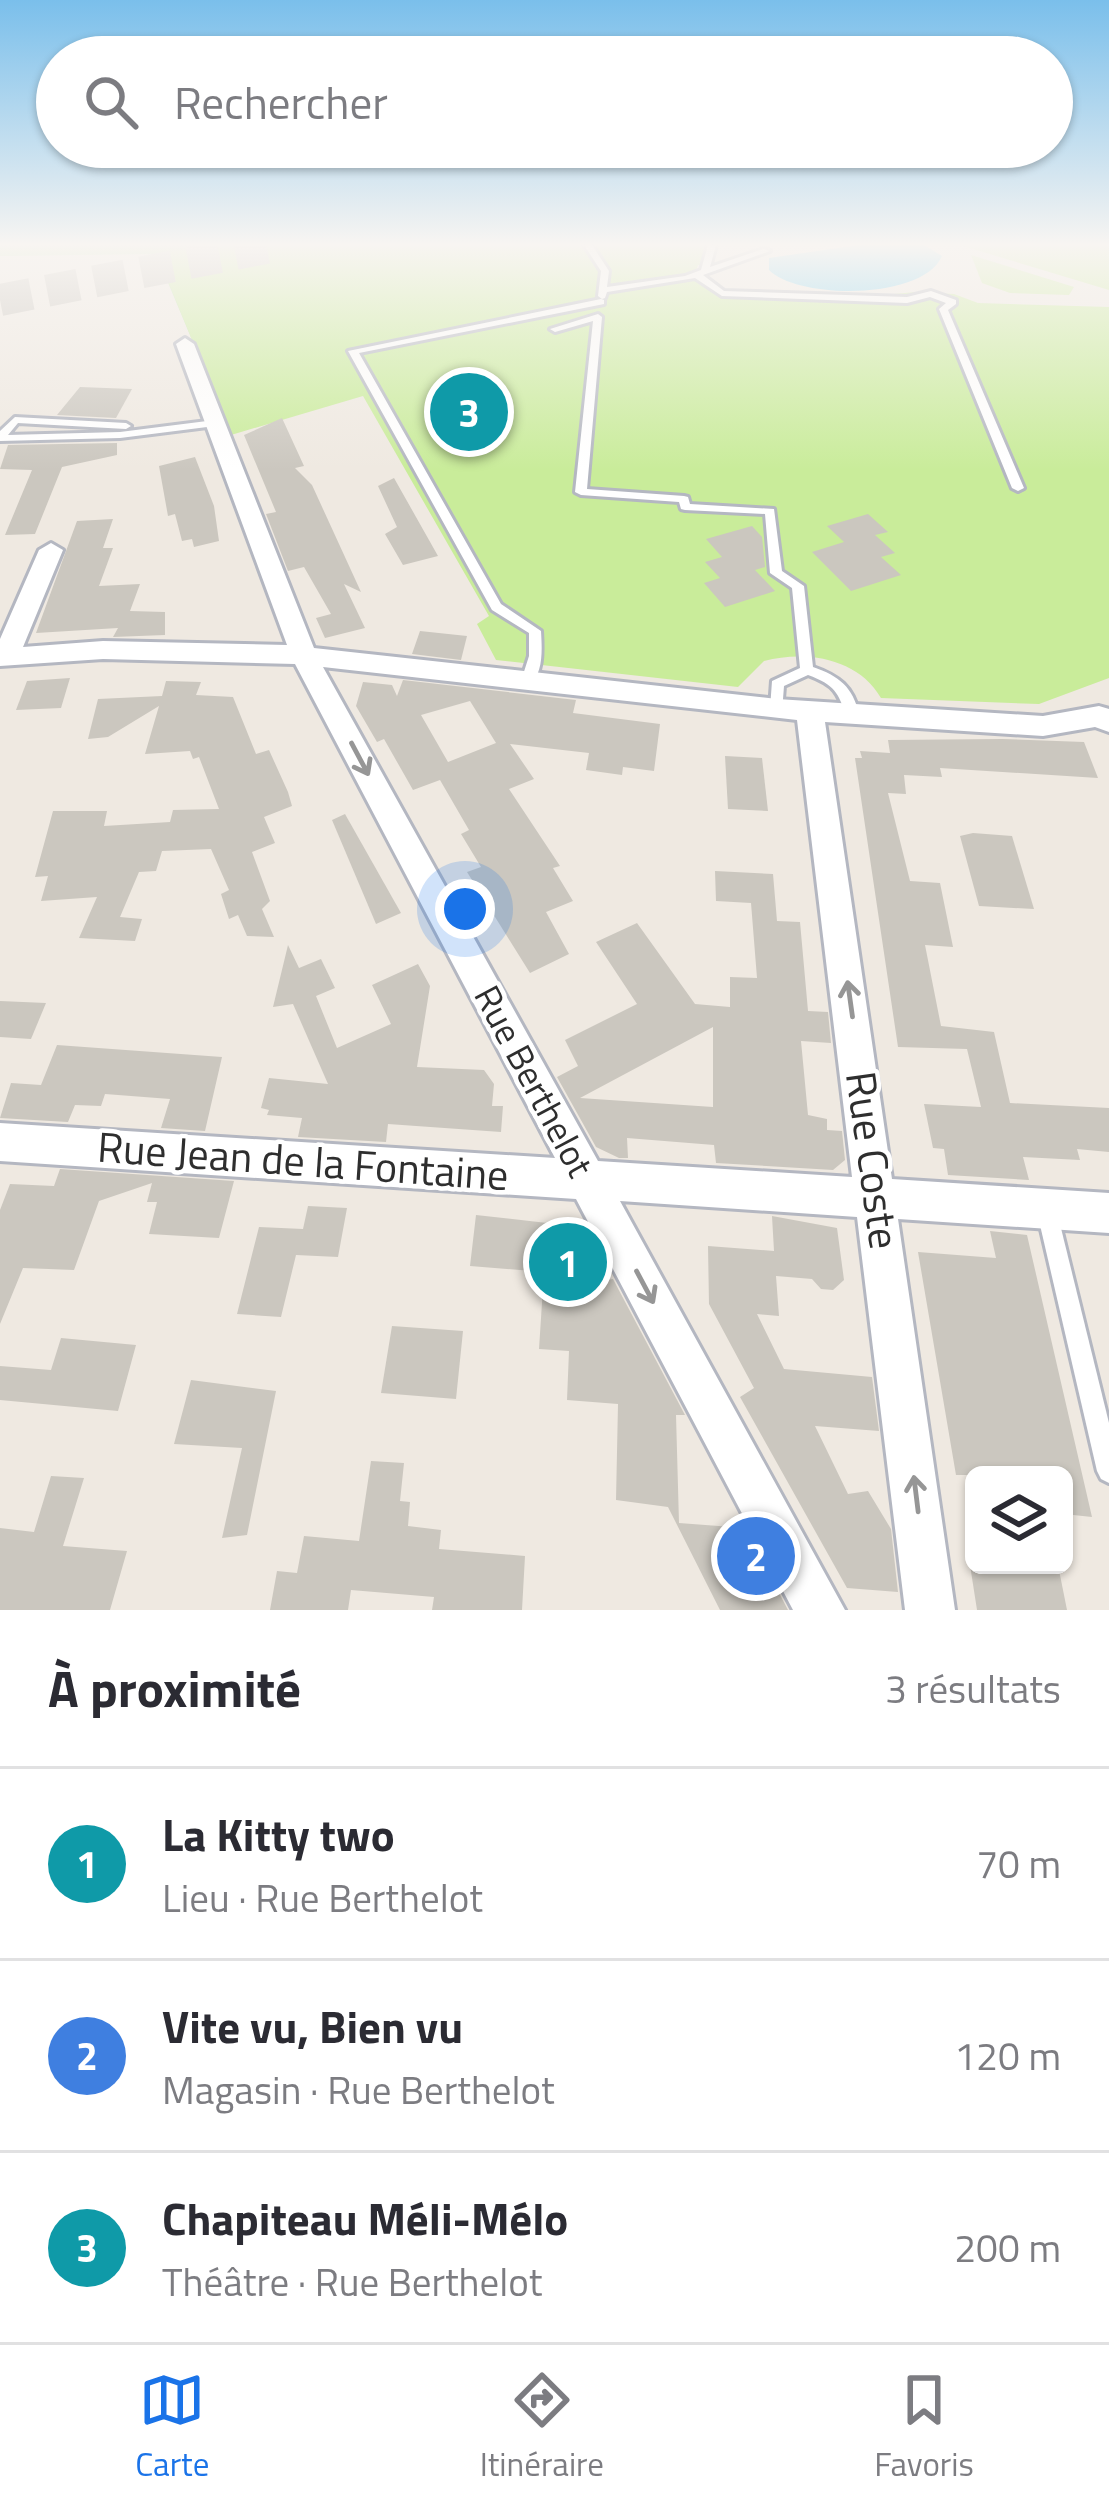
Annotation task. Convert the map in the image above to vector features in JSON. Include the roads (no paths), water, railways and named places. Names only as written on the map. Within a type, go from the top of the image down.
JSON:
[{"type":"street","name":"Rue Berthelot","points":[[185,344],[304,656],[820,1610]]},
{"type":"street","points":[[51,550],[3,657],[103,650],[304,656],[794,710],[1043,726],[1106,712]]},
{"type":"street","name":"Rue Coste","points":[[794,710],[878,1198],[930,1610]]},
{"type":"street","name":"Rue Jean de la Fontaine","points":[[0,1142],[1109,1213]]},
{"type":"lane","points":[[493,320],[353,351],[496,607],[535,631],[534,665],[528,681]]},
{"type":"lane","points":[[555,329],[587,320]]},
{"type":"lane","points":[[598,320],[581,492],[684,499],[685,507],[770,511],[776,573],[798,586],[807,670]]},
{"type":"lane","points":[[949,320],[1018,488]]},
{"type":"lane","points":[[2,436],[15,420],[125,430]]},
{"type":"lane","points":[[2,436],[215,422]]},
{"type":"lane","points":[[794,710],[777,684],[807,670],[838,682],[848,692],[852,714]]},
{"type":"lane","points":[[1046,1208],[1109,1472]]},
{"type":"place","name":"Chapiteau Méli-Mélo","points":[[469,412]]},
{"type":"place","name":"La Kitty two","points":[[568,1262]]},
{"type":"place","name":"Vite vu, Bien vu","points":[[756,1556]]}]
